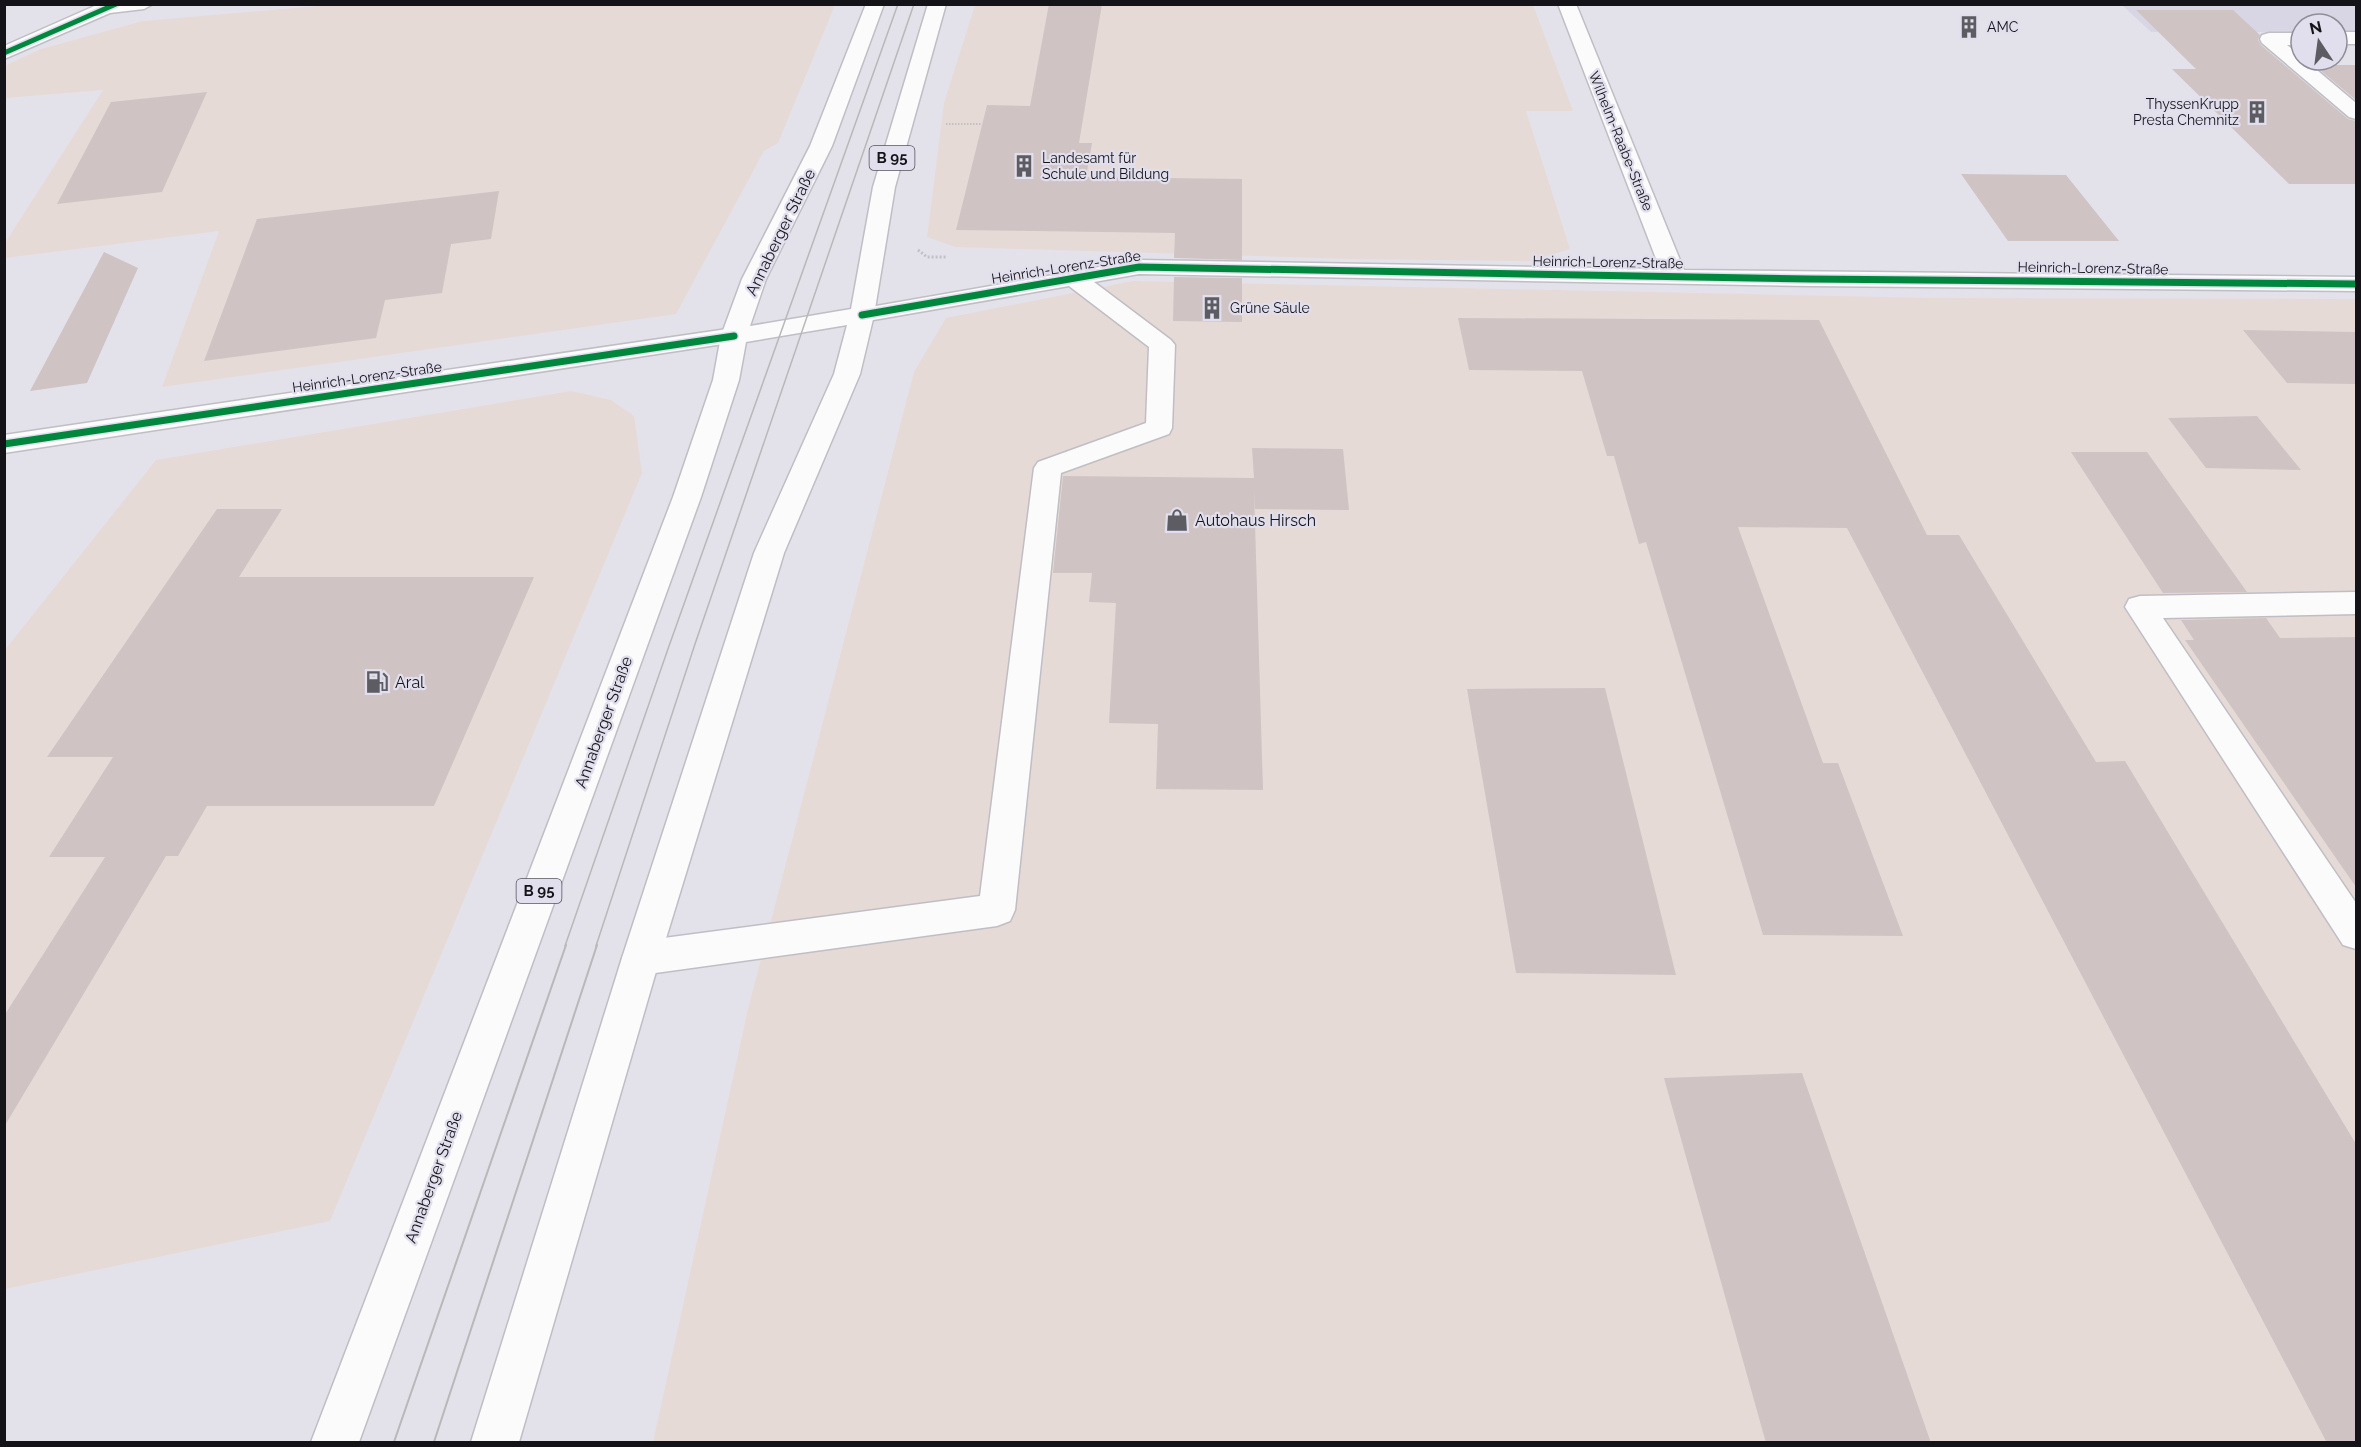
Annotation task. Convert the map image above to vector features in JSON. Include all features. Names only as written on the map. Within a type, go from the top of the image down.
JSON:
[{"type":"main road","points":[[4,53],[112,6],[144,4]]},
{"type":"main road","name":"Annaberger Straße","points":[[335,1443],[687,497],[726,380],[734,336],[754,279],[821,146],[875,4]]},
{"type":"main road","name":"B 95","points":[[495,1443],[641,958],[769,553],[847,374],[862,315],[884,187],[937,4]]},
{"type":"main road","name":"Wilhelm-Raabe-Straße","points":[[1567,4],[1675,277]]},
{"type":"main road","points":[[2289,39],[2269,39],[2289,56]]},
{"type":"main road","points":[[2308,72],[2356,113]]},
{"type":"main road","name":"Heinrich-Lorenz-Straße","points":[[4,444],[734,336],[1139,267],[1675,277],[2356,284]]},
{"type":"main road","points":[[641,958],[997,910],[1048,468],[1159,428],[1162,345],[1075,279]]},
{"type":"main road","points":[[2356,603],[2140,607],[2356,933]]},
{"type":"path","points":[[941,124],[982,124]]},
{"type":"path","points":[[915,247],[927,257],[951,258]]},
{"type":"shaded area","points":[[330,5],[835,5],[778,143],[764,151],[676,314],[162,387],[219,231],[5,258],[5,243],[103,90],[5,98],[4,66],[41,49],[143,21]]},
{"type":"shaded area","points":[[975,5],[1533,5],[1573,111],[1526,111],[1570,249],[1530,261],[1351,259],[955,247],[927,237],[944,103]]},
{"type":"shaded area","points":[[2122,5],[2356,5],[2356,32],[2349,32],[2349,12],[2289,12],[2289,32],[2151,32]]},
{"type":"shaded area","points":[[1133,281],[1929,298],[2356,299],[2356,1442],[653,1442],[748,1009],[914,372],[946,318]]},
{"type":"shaded area","points":[[571,391],[611,400],[634,416],[642,473],[330,1221],[5,1289],[4,651],[156,460]]},
{"type":"building","name":"Landesamt für Schule und Bildung","points":[[1049,4],[1102,4],[1079,143],[1092,143],[1086,177],[1242,179],[1242,260],[1174,258],[1175,233],[956,230],[987,105],[1030,106]]},
{"type":"building","points":[[2136,10],[2233,10],[2260,35],[2258,40],[2261,45],[2289,69],[2289,72],[2293,72],[2348,119],[2356,121],[2356,184],[2289,184],[2172,69],[2196,69]]},
{"type":"building","points":[[2349,65],[2356,65],[2356,100],[2322,72],[2349,72]]},
{"type":"building","points":[[207,92],[162,192],[57,204],[111,102]]},
{"type":"building","points":[[1961,174],[2066,175],[2119,241],[2008,241]]},
{"type":"building","points":[[499,191],[491,239],[451,244],[442,293],[385,300],[376,338],[204,361],[257,219]]},
{"type":"building","points":[[104,252],[138,268],[87,383],[30,391]]},
{"type":"building","name":"Grüne Säule","points":[[1174,277],[1242,278],[1242,322],[1173,321]]},
{"type":"building","points":[[1458,318],[1819,320],[1927,535],[1959,535],[2096,762],[2125,761],[2356,1144],[2356,1443],[2327,1443],[1847,528],[1738,527],[1823,763],[1838,763],[1903,936],[1763,935],[1646,542],[1639,544],[1614,456],[1607,456],[1582,371],[1469,370]]},
{"type":"building","points":[[2243,330],[2356,332],[2356,384],[2287,383]]},
{"type":"building","points":[[2257,416],[2301,470],[2206,468],[2168,418]]},
{"type":"building","points":[[1252,448],[1343,449],[1349,510],[1255,509],[1254,490],[1263,790],[1156,789],[1158,724],[1109,723],[1116,603],[1089,602],[1092,573],[1053,573],[1063,476],[1254,478]]},
{"type":"building","points":[[2071,452],[2147,452],[2247,592],[2163,593]]},
{"type":"building","points":[[217,509],[282,509],[239,577],[534,577],[434,806],[207,806],[178,856],[166,856],[4,1127],[4,1016],[105,857],[49,857],[113,757],[47,757]]},
{"type":"building","points":[[2266,618],[2280,638],[2356,637],[2356,887],[2185,640],[2194,640],[2181,620]]},
{"type":"building","points":[[1605,688],[1676,975],[1516,973],[1467,689]]},
{"type":"building","points":[[1802,1073],[1931,1443],[1766,1443],[1664,1078]]},
{"type":"tram line","points":[[565,946],[669,646],[898,4]]},
{"type":"tram line","points":[[596,946],[695,644],[914,4]]},
{"type":"tram line","points":[[394,1442],[566,945]]},
{"type":"tram line","points":[[434,1442],[597,945]]},
{"type":"cycle path","points":[[4,53],[116,4]]},
{"type":"cycle path","points":[[862,315],[1139,267],[1810,279],[2356,284]]},
{"type":"cycle path","points":[[4,444],[734,336]]},
{"type":"place","name":"AMC","points":[[1969,27]]},
{"type":"place","name":"ThyssenKrupp Presta Chemnitz","points":[[2257,112]]},
{"type":"place","name":"Landesamt für Schule und Bildung","points":[[1024,166]]},
{"type":"place","name":"Grüne Säule","points":[[1212,308]]},
{"type":"place","name":"Autohaus Hirsch","points":[[1177,520]]},
{"type":"place","name":"Aral","points":[[377,682]]}]
